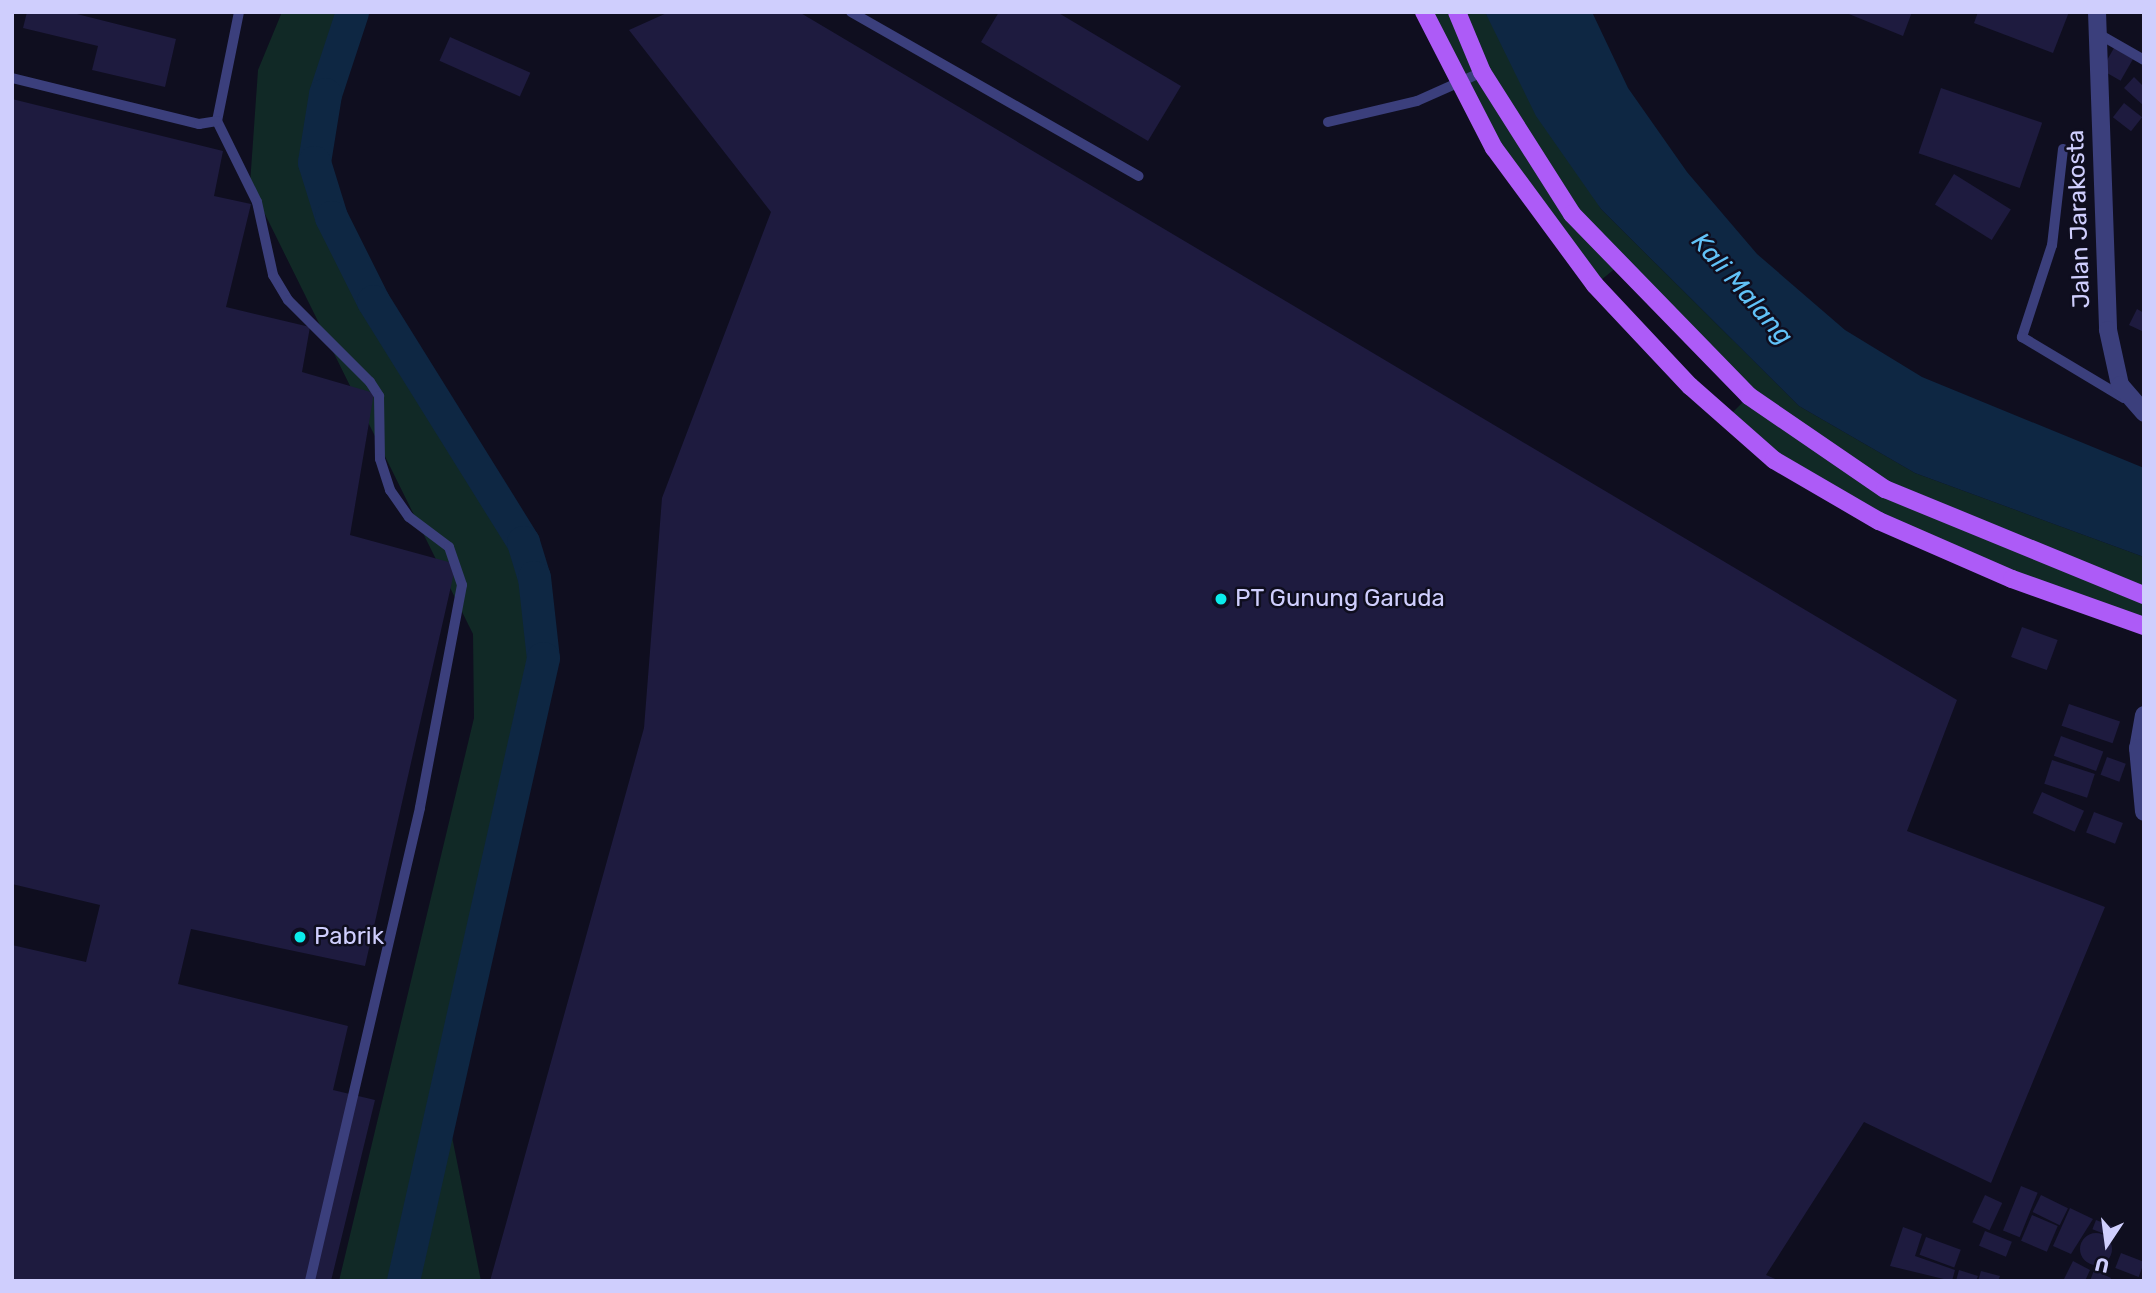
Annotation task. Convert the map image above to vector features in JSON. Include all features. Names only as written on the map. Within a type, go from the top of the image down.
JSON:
[{"type":"main road","points":[[1423,12],[1494,148],[1595,285],[1727,418],[1774,460],[1879,521],[2012,579],[2144,626]]},
{"type":"main road","points":[[1457,12],[1482,72],[1572,214],[1618,267],[1749,396],[1885,489],[2144,595]]},
{"type":"main road","points":[[1595,285],[1618,267]]},
{"type":"main road","points":[[1727,418],[1749,396]]},
{"type":"street","name":"Jalan Jarakosta","points":[[2097,12],[2108,330],[2128,401]]},
{"type":"street","points":[[2128,401],[2144,413]]},
{"type":"street","points":[[2144,715],[2138,748],[2144,812]]},
{"type":"lane","points":[[239,12],[217,121],[257,202],[273,275],[288,300],[370,382],[379,396],[380,459],[390,490],[409,517],[449,547],[463,585],[420,808],[310,1281]]},
{"type":"lane","points":[[851,12],[1138,176]]},
{"type":"lane","points":[[2097,33],[2143,57]]},
{"type":"lane","points":[[1328,122],[1460,84],[1482,72]]},
{"type":"lane","points":[[12,78],[199,124],[217,121]]},
{"type":"lane","points":[[2063,149],[2052,245],[2022,337],[2128,401]]},
{"type":"green space","points":[[282,12],[352,12],[325,94],[314,162],[331,217],[371,297],[523,542],[539,606],[543,658],[532,714],[422,1190],[444,1097],[481,1281],[339,1281],[474,718],[473,634],[250,184],[258,70]]},
{"type":"green space","points":[[1424,12],[1485,12],[1601,209],[1799,406],[1915,473],[2144,557],[2144,626],[1879,521],[1727,418],[1749,396],[1617,267],[1595,285],[1494,148]]},
{"type":"water","name":"Kali Malang","points":[[1485,12],[1592,12],[1628,88],[1687,172],[1757,254],[1845,330],[1922,377],[2144,468],[2144,557],[1915,473],[1799,406],[1601,209],[1536,116]]},
{"type":"building","points":[[27,12],[69,12],[176,39],[165,87],[92,70],[98,46],[23,28]]},
{"type":"building","name":"PT Gunung Garuda","points":[[669,12],[799,12],[1957,700],[1907,831],[2105,907],[1991,1183],[1864,1122],[1766,1275],[1780,1281],[490,1281],[644,728],[662,498],[771,212],[629,30]]},
{"type":"building","points":[[999,12],[1057,12],[1181,86],[1148,141],[981,42]]},
{"type":"building","points":[[1844,12],[1912,12],[1903,36]]},
{"type":"building","points":[[1978,12],[2069,12],[2053,53],[1974,23]]},
{"type":"building","points":[[450,37],[530,73],[520,97],[439,61]]},
{"type":"building","points":[[2114,48],[2133,59],[2121,81],[2102,70]]},
{"type":"building","points":[[2134,77],[2144,87],[2144,106],[2124,88]]},
{"type":"building","points":[[1941,88],[2042,123],[2020,188],[1919,153]]},
{"type":"building","points":[[12,99],[223,151],[214,196],[251,204],[226,307],[310,327],[302,372],[374,393],[350,535],[456,564],[365,966],[191,929],[178,984],[348,1026],[333,1090],[375,1100],[331,1281],[12,1281],[12,945],[86,962],[100,905],[12,884]]},
{"type":"building","points":[[2124,103],[2142,117],[2131,131],[2113,117]]},
{"type":"building","points":[[1954,174],[2011,210],[1992,240],[1935,205]]},
{"type":"building","points":[[2137,309],[2144,313],[2144,332],[2129,325]]},
{"type":"building","points":[[2022,627],[2058,640],[2047,670],[2011,657]]},
{"type":"building","points":[[2069,704],[2120,722],[2113,743],[2062,726]]},
{"type":"building","points":[[2061,736],[2103,751],[2096,771],[2054,756]]},
{"type":"building","points":[[2107,757],[2126,764],[2119,782],[2101,775]]},
{"type":"building","points":[[2052,760],[2095,774],[2087,798],[2044,784]]},
{"type":"building","points":[[2042,792],[2084,811],[2075,832],[2033,813]]},
{"type":"building","points":[[2094,812],[2123,823],[2115,844],[2086,833]]},
{"type":"building","points":[[2021,1186],[2038,1193],[2020,1237],[2003,1231]]},
{"type":"building","points":[[1985,1195],[2002,1203],[1990,1230],[1972,1222]]},
{"type":"building","points":[[2041,1195],[2068,1208],[2060,1225],[2033,1212]]},
{"type":"building","points":[[2070,1208],[2093,1219],[2071,1254],[2053,1246]]},
{"type":"building","points":[[2032,1215],[2058,1226],[2047,1252],[2021,1241]]},
{"type":"building","points":[[2096,1220],[2117,1228],[2113,1237],[2092,1229]]},
{"type":"building","points":[[1903,1227],[1922,1234],[1915,1256],[1955,1270],[1952,1281],[1890,1266]]},
{"type":"building","points":[[1985,1231],[2012,1242],[2006,1257],[1979,1246]]},
{"type":"building","points":[[2096,1233],[2107,1238],[2112,1249],[2107,1260],[2096,1265],[2085,1260],[2080,1249],[2085,1238]]},
{"type":"building","points":[[1926,1237],[1961,1250],[1954,1268],[1920,1255]]},
{"type":"building","points":[[2121,1253],[2144,1262],[2139,1277],[2115,1268]]},
{"type":"building","points":[[2073,1261],[2090,1270],[2085,1281],[2063,1281]]},
{"type":"building","points":[[1959,1270],[1978,1276],[1976,1281],[1956,1281]]},
{"type":"building","points":[[2094,1270],[2111,1278],[2110,1281],[2090,1281]]},
{"type":"building","points":[[1981,1271],[2000,1276],[1998,1281],[1978,1281]]},
{"type":"waterway","points":[[352,12],[325,94],[314,162],[331,217],[373,301],[523,542],[534,577],[543,658],[403,1281]]},
{"type":"place","name":"PT Gunung Garuda","points":[[1221,599]]},
{"type":"place","name":"Pabrik","points":[[300,937]]}]
